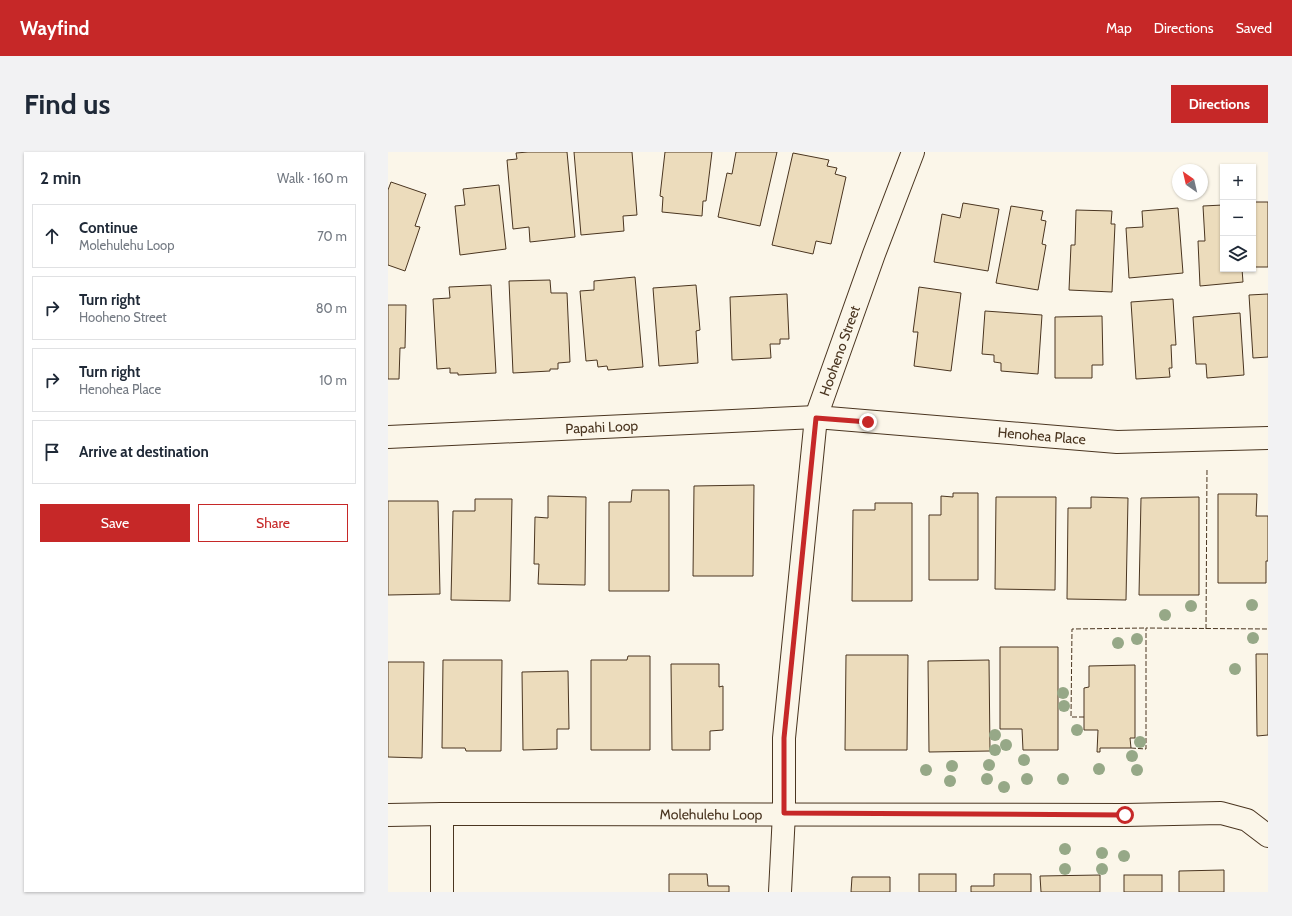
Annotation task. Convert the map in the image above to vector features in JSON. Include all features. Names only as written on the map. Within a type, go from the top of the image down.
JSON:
[{"type":"street","name":"Hooheno Street","points":[[780,892],[784,813],[784,738],[816,418],[912,152]]},
{"type":"street","name":"Papahi Loop","points":[[388,437],[816,418]]},
{"type":"street","name":"Henohea Place","points":[[816,418],[1117,442],[1268,438]]},
{"type":"street","name":"Molehulehu Loop","points":[[388,815],[784,813],[1125,815],[1221,813],[1247,820],[1268,836]]},
{"type":"street","points":[[442,814],[442,892]]},
{"type":"building","points":[[567,152],[575,237],[530,242],[529,227],[513,229],[507,160],[517,159],[516,153]]},
{"type":"building","points":[[574,152],[632,152],[637,215],[623,216],[624,231],[581,235]]},
{"type":"building","points":[[665,152],[712,152],[706,201],[703,201],[702,216],[662,212],[663,197],[660,196]]},
{"type":"building","points":[[736,152],[777,152],[760,226],[718,217],[727,173],[732,174]]},
{"type":"building","points":[[793,153],[829,160],[827,166],[837,168],[835,174],[846,177],[831,244],[816,241],[813,254],[772,245]]},
{"type":"building","points":[[391,182],[426,194],[415,226],[420,227],[405,271],[388,265],[388,190]]},
{"type":"building","points":[[499,185],[506,249],[460,255],[455,206],[465,205],[463,189]]},
{"type":"building","points":[[1256,202],[1268,202],[1268,267],[1256,267]]},
{"type":"building","points":[[963,203],[999,209],[988,271],[934,262],[942,214],[960,218]]},
{"type":"building","points":[[1220,205],[1220,272],[1242,272],[1243,282],[1200,286],[1198,241],[1205,241],[1203,206]]},
{"type":"building","points":[[1011,206],[1043,211],[1041,220],[1046,221],[1042,244],[1046,245],[1038,290],[996,283]]},
{"type":"building","points":[[1178,208],[1183,273],[1129,278],[1126,228],[1143,227],[1142,211]]},
{"type":"building","points":[[1076,210],[1112,211],[1111,224],[1115,224],[1112,292],[1069,290],[1071,245],[1075,245]]},
{"type":"building","points":[[635,277],[643,367],[608,370],[607,366],[598,367],[597,360],[586,361],[580,291],[594,290],[594,281]]},
{"type":"building","points":[[550,280],[551,293],[567,293],[570,362],[558,363],[558,369],[550,369],[550,371],[513,373],[509,281]]},
{"type":"building","points":[[491,285],[496,373],[458,375],[458,373],[450,373],[450,368],[437,369],[433,299],[450,298],[449,287]]},
{"type":"building","points":[[696,285],[700,330],[696,331],[698,363],[659,366],[653,288]]},
{"type":"building","points":[[919,287],[961,293],[951,371],[914,366],[918,332],[913,332]]},
{"type":"building","points":[[787,294],[789,339],[780,339],[780,344],[770,344],[771,358],[732,360],[730,297]]},
{"type":"building","points":[[1268,294],[1268,357],[1253,358],[1249,295]]},
{"type":"building","points":[[1173,299],[1176,345],[1171,345],[1172,368],[1169,368],[1170,377],[1136,379],[1131,302]]},
{"type":"building","points":[[388,305],[406,305],[405,348],[400,348],[399,379],[388,379]]},
{"type":"building","points":[[985,311],[1042,315],[1038,374],[1001,371],[1001,363],[994,362],[994,355],[982,354]]},
{"type":"building","points":[[1240,313],[1244,375],[1207,378],[1206,364],[1196,364],[1193,317]]},
{"type":"building","points":[[1102,316],[1103,365],[1092,365],[1092,378],[1055,378],[1055,317]]},
{"type":"building","points":[[754,485],[753,576],[693,576],[694,486]]},
{"type":"building","points":[[632,490],[669,490],[669,591],[609,591],[609,502],[631,502]]},
{"type":"building","points":[[953,493],[978,493],[978,580],[929,580],[929,515],[941,515],[941,496],[953,497]]},
{"type":"building","points":[[1218,494],[1257,494],[1256,516],[1268,516],[1268,561],[1266,561],[1266,583],[1218,583]]},
{"type":"building","points":[[548,496],[586,497],[585,585],[538,584],[539,564],[534,564],[535,517],[548,518]]},
{"type":"building","points":[[996,497],[1056,497],[1055,590],[995,589]]},
{"type":"building","points":[[1091,497],[1128,498],[1126,600],[1067,599],[1068,508],[1091,508]]},
{"type":"building","points":[[1199,497],[1199,595],[1139,595],[1141,498]]},
{"type":"building","points":[[475,499],[512,499],[510,601],[451,600],[453,511],[475,511]]},
{"type":"building","points":[[388,501],[438,501],[440,594],[388,595]]},
{"type":"building","points":[[875,503],[912,503],[912,601],[852,601],[853,510],[875,510]]},
{"type":"building","points":[[1000,647],[1058,647],[1058,750],[1023,750],[1022,729],[1000,729]]},
{"type":"building","points":[[1256,654],[1268,654],[1268,735],[1257,736]]},
{"type":"building","points":[[846,655],[908,655],[907,750],[845,750]]},
{"type":"building","points":[[628,656],[650,656],[650,750],[591,750],[591,660],[627,660]]},
{"type":"building","points":[[443,660],[502,660],[501,751],[466,751],[465,748],[442,748]]},
{"type":"building","points":[[989,660],[990,751],[929,752],[928,661]]},
{"type":"building","points":[[388,662],[424,662],[422,758],[388,757]]},
{"type":"building","points":[[671,664],[719,664],[719,687],[723,686],[723,730],[710,731],[710,750],[672,750]]},
{"type":"building","points":[[1135,665],[1135,738],[1130,738],[1131,748],[1100,748],[1100,752],[1097,752],[1098,730],[1084,730],[1084,688],[1089,687],[1089,666]]},
{"type":"building","points":[[568,671],[569,729],[557,729],[557,749],[523,750],[522,672]]},
{"type":"building","points":[[1224,870],[1224,892],[1179,892],[1179,871]]},
{"type":"building","points":[[669,874],[707,874],[708,886],[729,886],[729,892],[669,892]]},
{"type":"building","points":[[919,874],[956,874],[956,892],[919,892]]},
{"type":"building","points":[[994,874],[1031,874],[1031,892],[971,892],[971,886],[994,886]]},
{"type":"building","points":[[1100,875],[1100,892],[1041,892],[1040,876]]},
{"type":"building","points":[[1124,875],[1162,875],[1162,892],[1124,892]]},
{"type":"building","points":[[852,877],[890,877],[890,892],[851,892]]},
{"type":"fence","points":[[1206,629],[1207,468]]},
{"type":"fence","points":[[1084,717],[1071,717],[1072,629],[1146,628]]},
{"type":"fence","points":[[1131,748],[1146,749],[1146,628],[1268,629]]},
{"type":"route","points":[[868,422],[816,418],[784,738],[784,813],[1125,815]]}]
